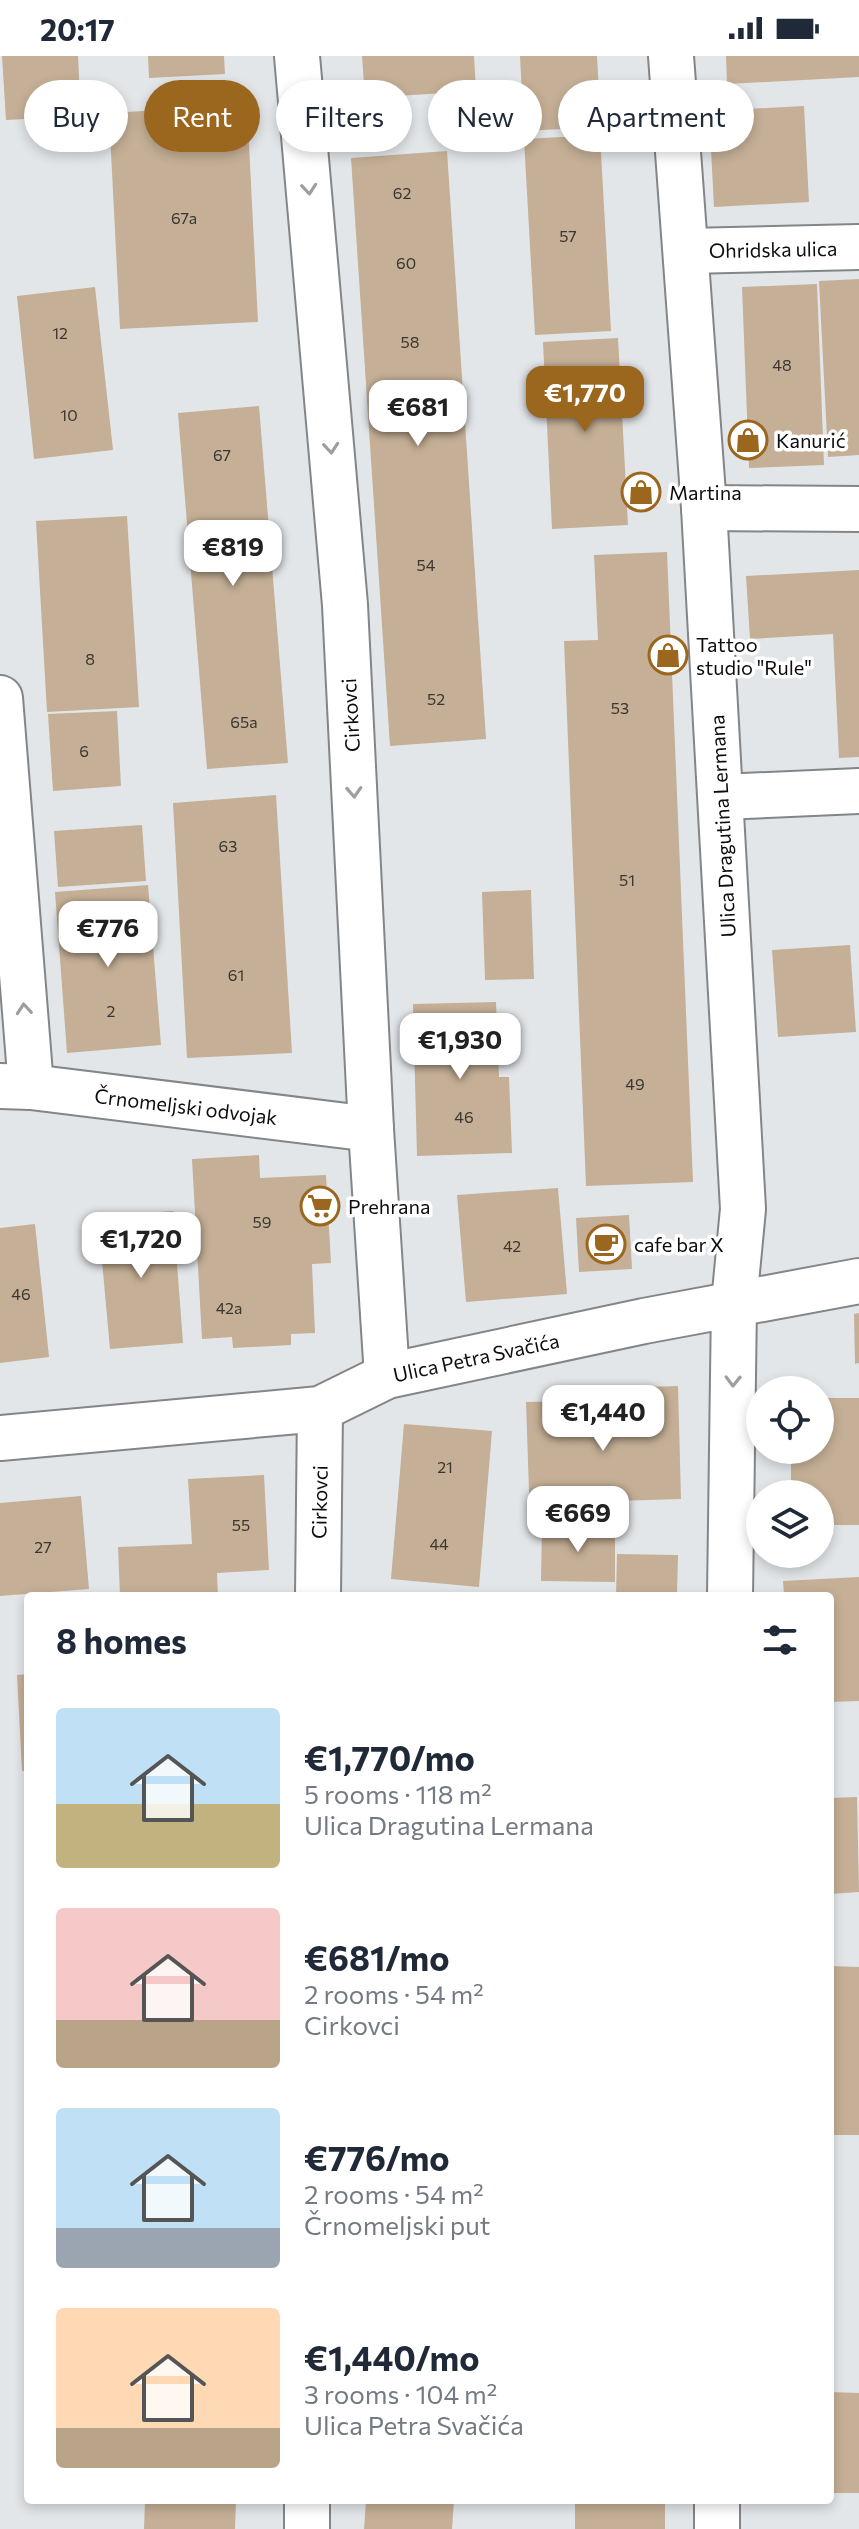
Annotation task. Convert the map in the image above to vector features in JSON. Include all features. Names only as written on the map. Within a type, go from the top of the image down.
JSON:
[{"type":"street","name":"Cirkovci","points":[[297,56],[345,605],[371,1129],[387,1376]]},
{"type":"street","name":"Ulica Dragutina Lermana","points":[[671,56],[704,508],[743,1209],[734,1303],[730,1592]]},
{"type":"street","name":"Ohridska ulica","points":[[687,251],[859,247]]},
{"type":"street","points":[[704,508],[859,509]]},
{"type":"street","points":[[0,698],[15,1086]]},
{"type":"street","points":[[721,797],[859,791]]},
{"type":"street","name":"Črnomeljski odvojak","points":[[15,1086],[371,1129]]},
{"type":"street","name":"Ulica Petra Svačića","points":[[0,1438],[320,1409],[387,1376],[734,1303],[859,1281]]},
{"type":"street","name":"Cirkovci","points":[[318,1592],[320,1409]]},
{"type":"street","points":[[307,2504],[307,2529]]},
{"type":"street","points":[[717,2504],[717,2529]]},
{"type":"building","points":[[2,56],[78,56],[79,80],[24,80],[24,119],[6,120]]},
{"type":"building","points":[[148,56],[224,56],[225,74],[149,78]]},
{"type":"building","points":[[362,56],[474,56],[475,80],[428,80],[428,94],[412,95],[412,80],[364,80]]},
{"type":"building","points":[[520,56],[597,56],[598,80],[558,80],[558,129],[542,130],[542,80],[521,80]]},
{"type":"building","points":[[726,56],[859,56],[859,77],[754,83],[754,80],[727,80]]},
{"type":"building","points":[[804,106],[809,202],[714,207],[711,152],[754,152],[754,109]]},
{"type":"building","points":[[144,111],[144,152],[249,152],[258,322],[120,329],[111,152],[128,152],[128,112]]},
{"type":"building","points":[[558,137],[558,152],[601,152],[611,331],[535,335],[525,152],[542,152],[542,138]]},
{"type":"building","points":[[447,152],[486,739],[390,746],[351,158]]},
{"type":"building","points":[[859,279],[859,455],[828,457],[819,281]]},
{"type":"building","points":[[817,284],[824,465],[749,468],[742,287]]},
{"type":"building","points":[[95,287],[113,450],[34,459],[17,296]]},
{"type":"building","points":[[618,338],[628,525],[552,529],[543,342]]},
{"type":"building","points":[[259,406],[288,763],[207,769],[178,413]]},
{"type":"building","points":[[127,516],[139,707],[47,712],[36,521]]},
{"type":"building","points":[[667,552],[693,1182],[586,1186],[564,641],[598,640],[594,555]]},
{"type":"building","points":[[859,570],[859,757],[839,758],[833,634],[750,639],[746,576]]},
{"type":"building","points":[[117,711],[121,786],[53,791],[48,714]]},
{"type":"building","points":[[276,795],[292,1053],[187,1058],[173,803]]},
{"type":"building","points":[[142,825],[146,881],[58,887],[54,831]]},
{"type":"building","points":[[148,885],[161,1045],[67,1053],[55,892]]},
{"type":"building","points":[[531,890],[534,979],[485,980],[482,892]]},
{"type":"building","points":[[850,945],[856,1032],[778,1037],[772,950]]},
{"type":"building","points":[[496,1002],[499,1077],[509,1077],[512,1153],[417,1156],[413,1004]]},
{"type":"building","points":[[259,1155],[260,1178],[326,1175],[331,1263],[312,1264],[315,1333],[291,1334],[291,1345],[233,1348],[232,1337],[202,1339],[192,1159]]},
{"type":"building","points":[[558,1188],[567,1294],[466,1302],[457,1195]]},
{"type":"building","points":[[173,1211],[183,1343],[110,1349],[98,1217]]},
{"type":"building","points":[[629,1215],[632,1269],[579,1272],[576,1218]]},
{"type":"building","points":[[35,1224],[49,1357],[0,1363],[0,1228]]},
{"type":"building","points":[[859,1313],[859,1363],[855,1364],[854,1314]]},
{"type":"building","points":[[678,1386],[681,1499],[616,1501],[616,1518],[530,1521],[526,1402],[612,1400],[611,1388]]},
{"type":"building","points":[[834,1398],[859,1398],[859,1525],[834,1525],[834,1480],[791,1480],[791,1464],[834,1464]]},
{"type":"building","points":[[404,1424],[492,1431],[479,1587],[391,1579]]},
{"type":"building","points":[[264,1475],[269,1570],[217,1573],[218,1592],[120,1592],[118,1547],[192,1544],[188,1479]]},
{"type":"building","points":[[81,1496],[89,1589],[0,1596],[0,1503]]},
{"type":"building","points":[[542,1526],[615,1527],[615,1582],[541,1581]]},
{"type":"building","points":[[617,1554],[678,1555],[677,1592],[616,1592]]},
{"type":"building","points":[[859,1577],[859,1701],[834,1702],[834,1592],[784,1592],[783,1581]]},
{"type":"building","points":[[24,1674],[24,1771],[22,1771],[17,1675]]},
{"type":"building","points":[[857,1797],[859,1892],[834,1894],[834,1798]]},
{"type":"building","points":[[834,1966],[859,1967],[859,2135],[834,2135]]},
{"type":"building","points":[[834,2392],[859,2393],[859,2493],[834,2493]]},
{"type":"building","points":[[145,2504],[236,2504],[235,2529],[144,2529]]},
{"type":"building","points":[[366,2504],[454,2504],[452,2529],[364,2529]]},
{"type":"building","points":[[575,2504],[665,2504],[665,2529],[575,2529]]},
{"type":"place","name":"Kanurić","points":[[748,440]]},
{"type":"place","name":"Martina","points":[[641,492]]},
{"type":"place","name":"Tattoo studio \"Rule\"","points":[[668,655]]},
{"type":"place","name":"Prehrana","points":[[320,1206]]},
{"type":"place","name":"cafe bar X","points":[[606,1244]]}]
